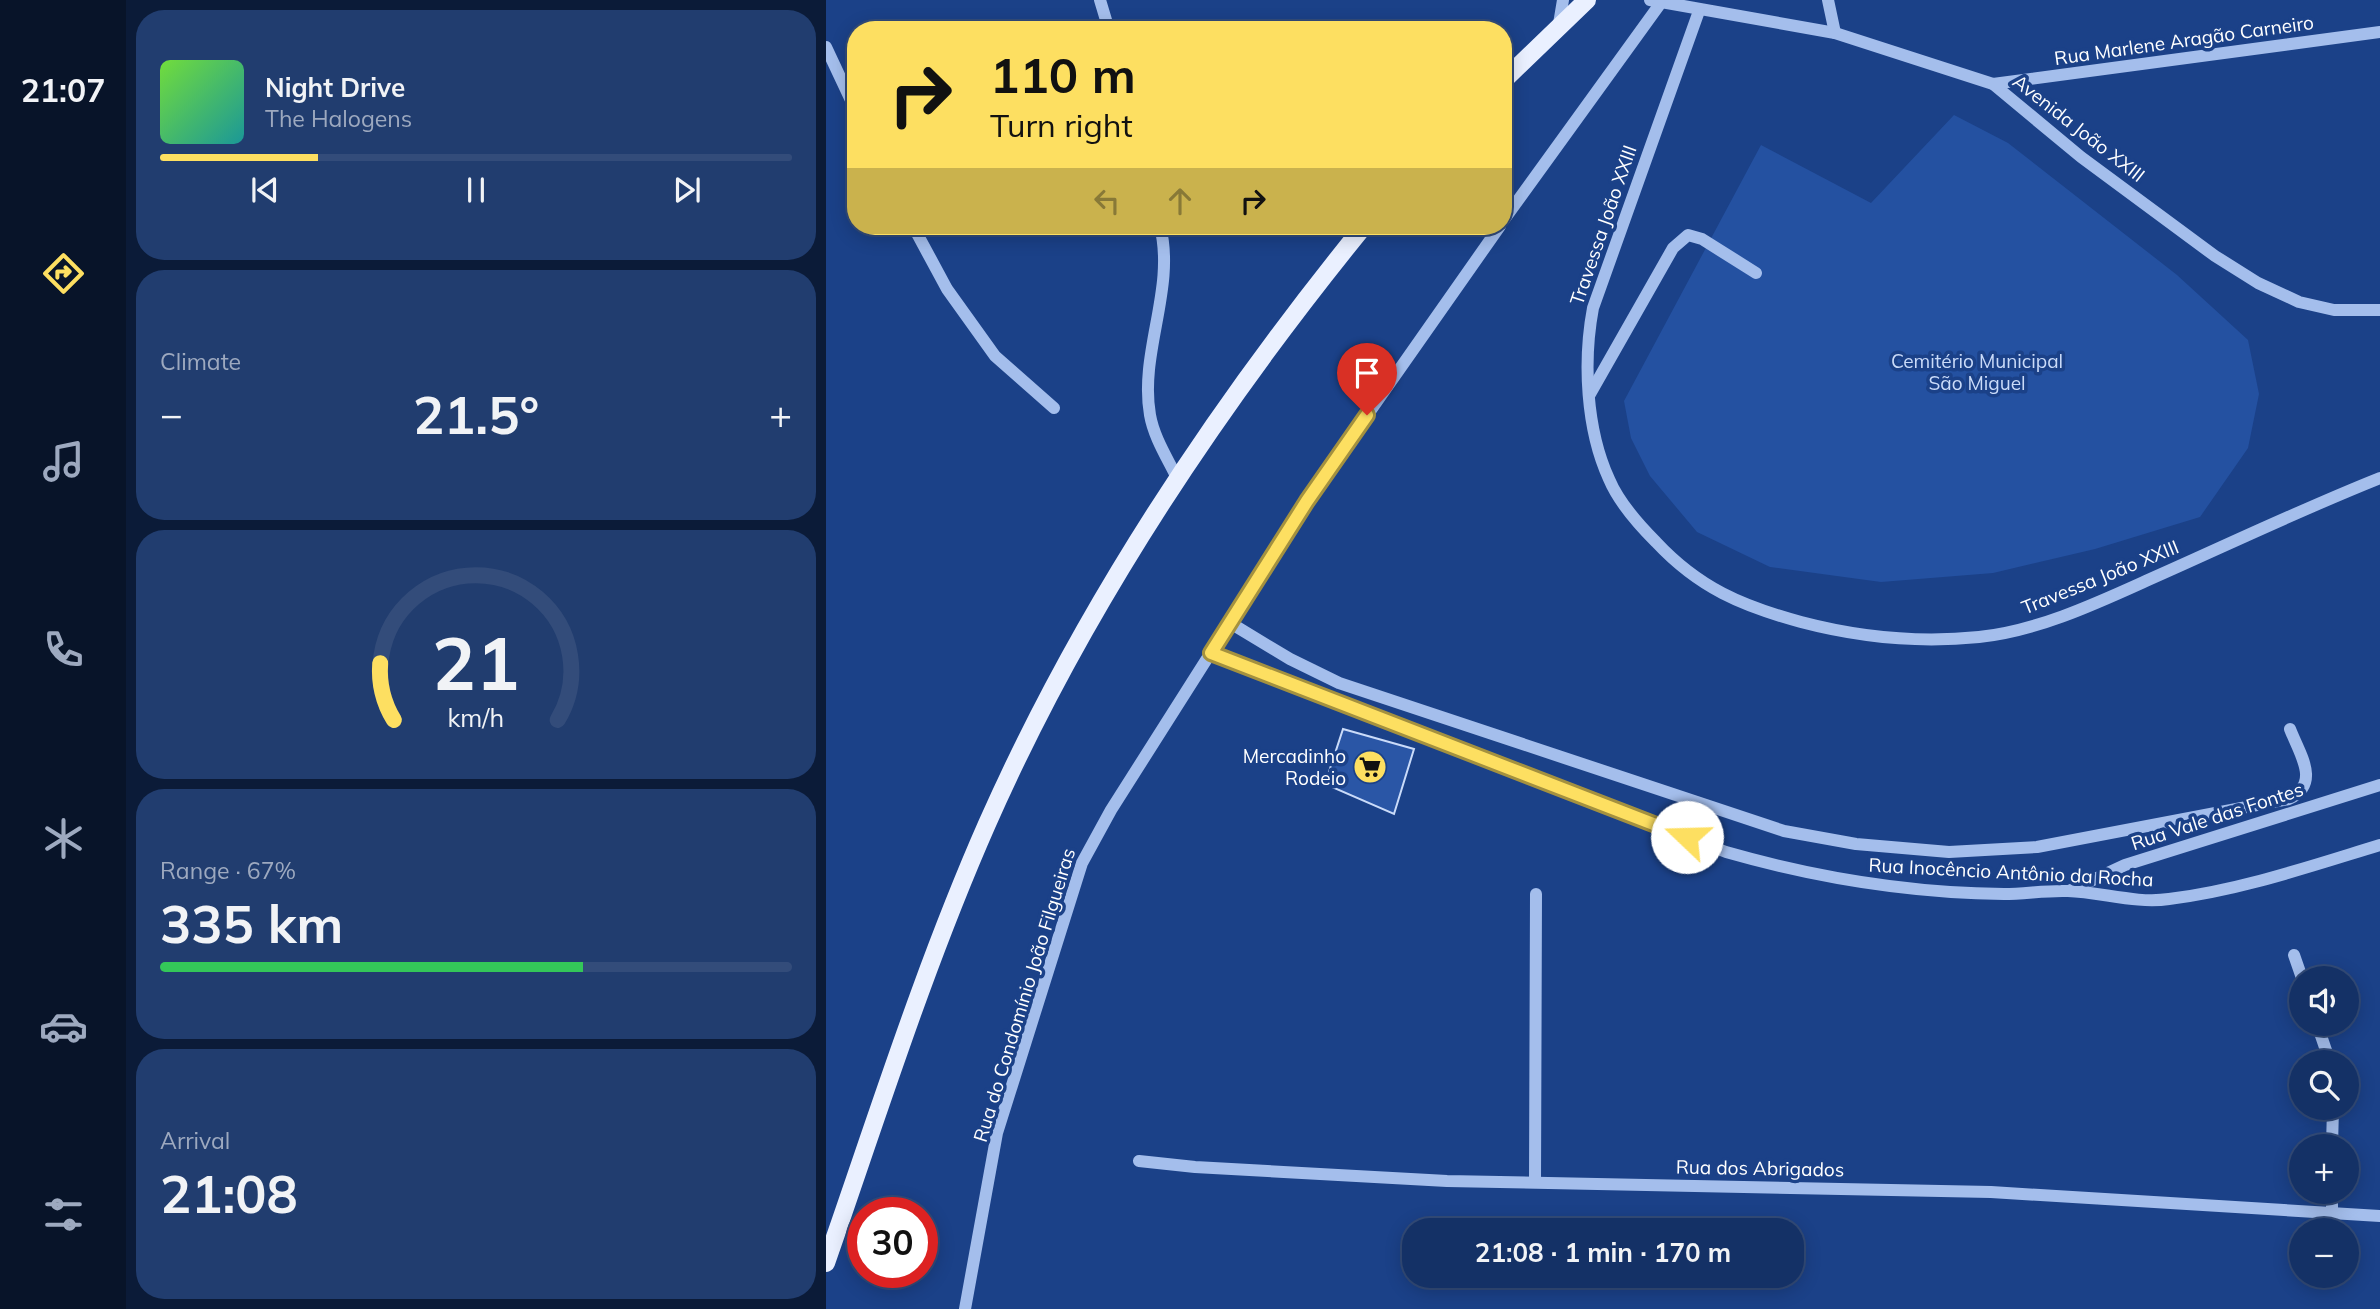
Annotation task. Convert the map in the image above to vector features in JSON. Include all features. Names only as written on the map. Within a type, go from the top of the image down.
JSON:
[{"type":"main road","points":[[1512,72],[1587,0]]},
{"type":"main road","points":[[826,1263],[930,969],[987,825],[1034,727],[1087,629],[1178,480],[1282,330],[1357,235]]},
{"type":"street","points":[[1100,0],[1106,21]]},
{"type":"street","points":[[1559,24],[1563,0]]},
{"type":"street","points":[[1828,0],[1835,33]]},
{"type":"street","points":[[1512,208],[1655,2]]},
{"type":"street","name":"Avenida João XXIII","points":[[1655,2],[1835,33],[1993,84],[2081,157],[2215,256],[2258,283],[2299,302],[2334,310],[2380,310]]},
{"type":"street","name":"Travessa João XXIII","points":[[1699,11],[1593,308],[1588,335],[1590,394],[1596,440],[1609,480],[1636,521],[1673,561],[1708,586],[1750,608],[1838,632],[1907,639],[1979,637],[2024,629],[2108,598],[2380,478]]},
{"type":"street","name":"Rua Marlene Aragão Carneiro","points":[[1993,84],[2380,32]]},
{"type":"street","points":[[826,47],[847,92]]},
{"type":"street","points":[[918,235],[947,289],[995,356],[1054,408]]},
{"type":"street","points":[[1161,235],[1165,266],[1148,389],[1156,434],[1178,480]]},
{"type":"street","name":"Rua do Condomínio João Filgueiras","points":[[965,1309],[998,1133],[1082,863],[1111,810],[1307,501],[1494,235]]},
{"type":"street","points":[[1590,394],[1673,248],[1688,235],[1702,239],[1756,273]]},
{"type":"street","points":[[1231,624],[1290,659],[1339,683],[1784,831],[1856,844],[1949,852],[2037,847],[2289,799],[2301,793],[2306,785],[2307,774],[2290,729]]},
{"type":"street","name":"Rua Inocêncio Antônio da Rocha","points":[[1211,653],[1726,852],[1796,872],[1877,885],[1941,890],[2004,894],[2068,891],[2165,900],[2217,891],[2380,845]]},
{"type":"street","name":"Rua Vale das Fontes","points":[[2068,891],[2125,866],[2380,785]]},
{"type":"street","points":[[1535,1182],[1536,894]]},
{"type":"street","points":[[2294,955],[2298,966]]},
{"type":"street","name":"Rua dos Abrigados","points":[[1139,1161],[1195,1167],[1407,1179],[1991,1192],[2380,1216]]},
{"type":"street","points":[[2332,1204],[2332,1213]]},
{"type":"green space","name":"Cemitério Municipal São Miguel","points":[[1954,115],[2008,143],[2177,275],[2248,340],[2259,394],[2248,448],[2200,517],[2095,549],[1993,573],[1881,582],[1770,567],[1697,532],[1650,476],[1631,438],[1624,401],[1761,145],[1871,203]]},
{"type":"building","name":"Mercadinho Rodeio","points":[[1343,729],[1414,749],[1394,814],[1325,784]]},
{"type":"place","name":"Mercadinho Rodeio","points":[[1370,767]]},
{"type":"route","points":[[1367,415],[1307,501],[1211,653],[1687,837]]}]
